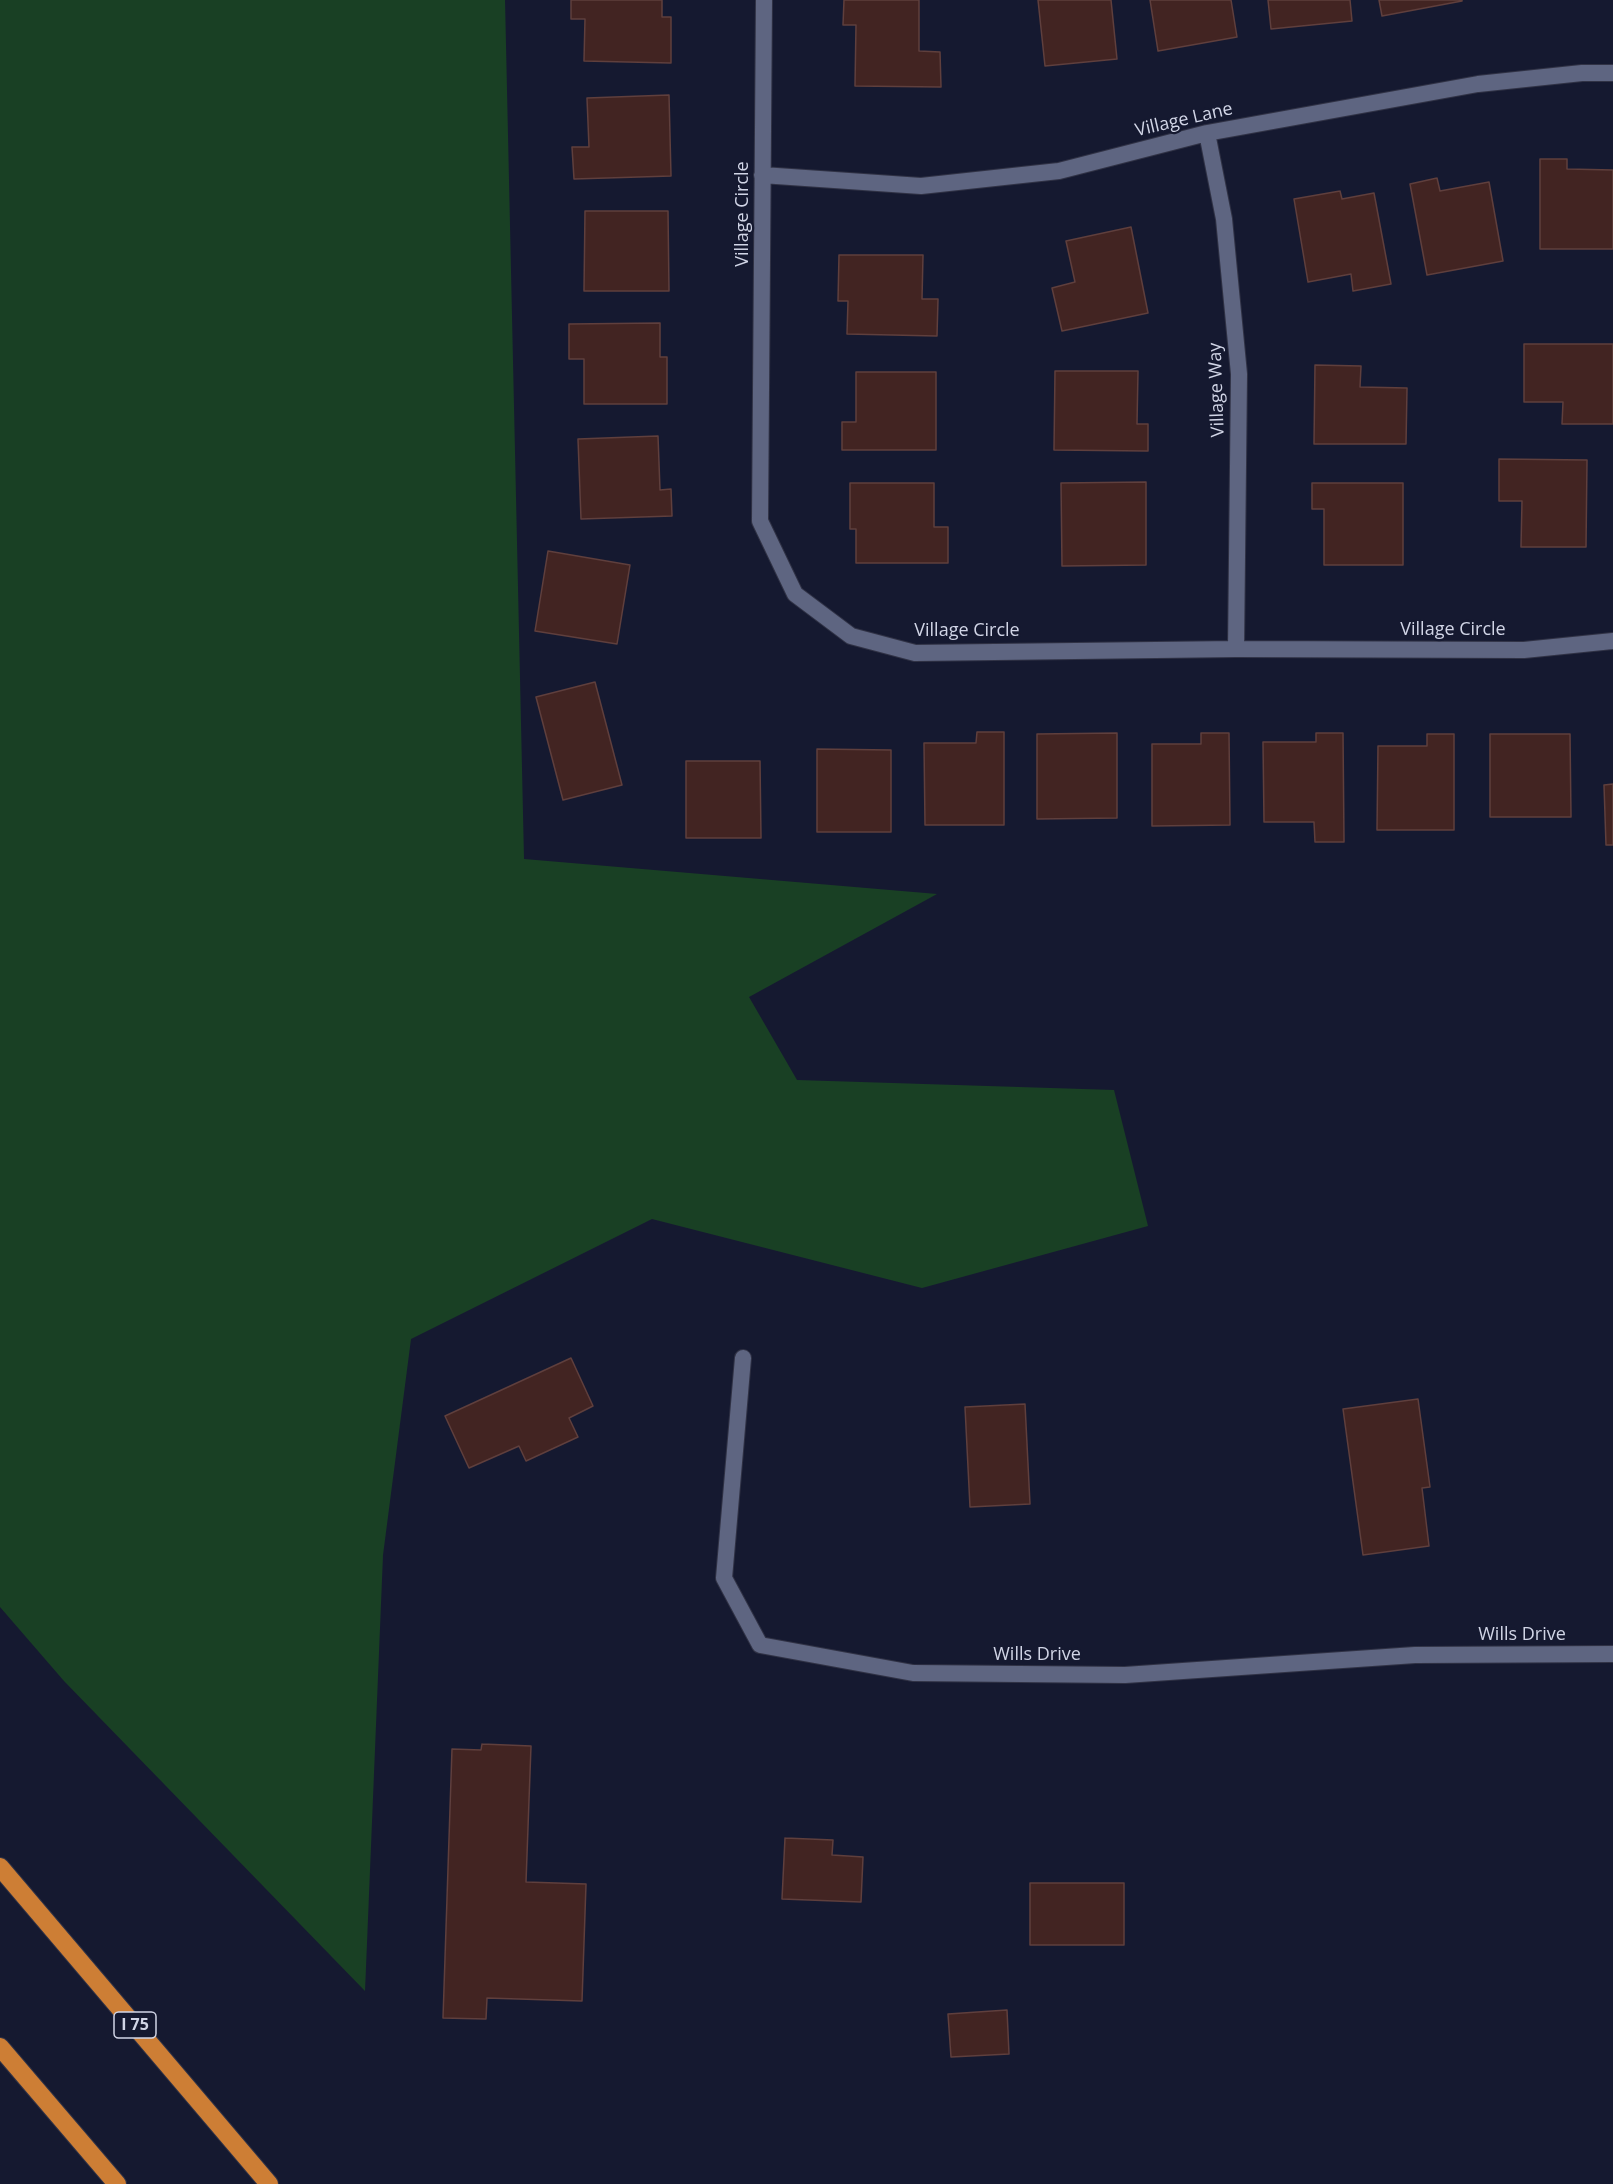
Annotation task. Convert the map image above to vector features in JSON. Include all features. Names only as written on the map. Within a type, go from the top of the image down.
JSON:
[{"type":"highway","name":"I 75","points":[[0,1867],[269,2184]]},
{"type":"highway","points":[[0,2047],[117,2184]]},
{"type":"street","name":"Village Circle","points":[[764,0],[760,521],[795,594],[851,636],[915,653],[1236,649],[1524,650],[1613,641]]},
{"type":"street","name":"Village Lane","points":[[762,175],[921,186],[1059,171],[1207,133],[1478,84],[1582,73],[1613,73]]},
{"type":"street","name":"Village Way","points":[[1207,133],[1224,219],[1239,374],[1236,649]]},
{"type":"street","name":"Wills Drive","points":[[743,1359],[724,1578],[760,1645],[914,1673],[1125,1675],[1415,1655],[1613,1654]]},
{"type":"green space","points":[[0,0],[505,0],[524,859],[937,894],[749,997],[797,1080],[1114,1090],[1148,1226],[922,1288],[652,1219],[411,1339],[383,1555],[365,1991],[64,1681],[0,1607]]},
{"type":"building","points":[[571,0],[662,0],[662,17],[671,17],[671,63],[584,61],[585,19],[571,19]]},
{"type":"building","points":[[844,0],[919,0],[919,51],[940,52],[941,87],[855,86],[856,25],[843,25]]},
{"type":"building","points":[[1038,0],[1111,0],[1117,59],[1045,66]]},
{"type":"building","points":[[1150,0],[1231,0],[1237,37],[1158,51]]},
{"type":"building","points":[[1268,0],[1350,0],[1352,21],[1271,29]]},
{"type":"building","points":[[1379,0],[1462,0],[1462,1],[1382,16]]},
{"type":"building","points":[[669,95],[671,176],[574,179],[572,147],[589,147],[587,98]]},
{"type":"building","points":[[1540,159],[1567,159],[1567,169],[1613,170],[1613,249],[1540,249]]},
{"type":"building","points":[[1437,178],[1440,191],[1489,182],[1503,261],[1427,275],[1410,184]]},
{"type":"building","points":[[1340,191],[1342,199],[1374,193],[1391,284],[1353,291],[1351,274],[1308,282],[1294,199]]},
{"type":"building","points":[[585,211],[668,211],[669,291],[584,291]]},
{"type":"building","points":[[1131,227],[1148,313],[1062,331],[1052,288],[1075,282],[1066,241]]},
{"type":"building","points":[[839,255],[923,255],[922,299],[938,299],[937,336],[847,334],[848,301],[838,301]]},
{"type":"building","points":[[660,323],[660,357],[667,357],[667,404],[584,404],[584,359],[569,359],[569,324]]},
{"type":"building","points":[[1524,344],[1613,344],[1613,424],[1562,424],[1563,402],[1524,402]]},
{"type":"building","points":[[1315,365],[1361,366],[1360,387],[1407,388],[1406,444],[1314,444]]},
{"type":"building","points":[[1055,371],[1138,371],[1137,424],[1148,424],[1148,451],[1054,450]]},
{"type":"building","points":[[856,372],[936,372],[936,450],[842,450],[842,422],[856,422]]},
{"type":"building","points":[[658,436],[660,490],[671,489],[672,516],[581,519],[578,439]]},
{"type":"building","points":[[1499,459],[1587,460],[1586,547],[1521,547],[1522,501],[1499,501]]},
{"type":"building","points":[[1146,482],[1146,565],[1062,566],[1061,483]]},
{"type":"building","points":[[850,483],[934,483],[934,527],[948,527],[948,563],[856,563],[856,529],[850,529]]},
{"type":"building","points":[[1312,483],[1403,483],[1403,565],[1324,565],[1324,509],[1312,509]]},
{"type":"building","points":[[548,551],[630,565],[617,644],[535,631]]},
{"type":"building","points":[[595,682],[622,785],[563,800],[536,697]]},
{"type":"building","points":[[977,732],[1004,732],[1004,825],[925,825],[924,743],[976,743]]},
{"type":"building","points":[[1117,733],[1117,818],[1037,819],[1037,734]]},
{"type":"building","points":[[1201,733],[1229,733],[1230,825],[1152,826],[1152,744],[1201,744]]},
{"type":"building","points":[[1316,733],[1343,733],[1344,842],[1315,842],[1314,822],[1264,822],[1263,742],[1316,742]]},
{"type":"building","points":[[1427,734],[1454,734],[1454,830],[1377,830],[1378,746],[1427,746]]},
{"type":"building","points":[[1490,734],[1570,734],[1571,817],[1490,817]]},
{"type":"building","points":[[817,749],[891,750],[891,832],[817,832]]},
{"type":"building","points":[[686,761],[760,761],[761,838],[686,838]]},
{"type":"building","points":[[1613,784],[1613,845],[1606,845],[1604,785]]},
{"type":"building","points":[[571,1358],[593,1406],[569,1418],[578,1437],[526,1461],[519,1446],[469,1468],[445,1416]]},
{"type":"building","points":[[1418,1399],[1430,1487],[1422,1488],[1429,1546],[1363,1555],[1343,1409]]},
{"type":"building","points":[[1025,1404],[1030,1504],[970,1507],[965,1407]]},
{"type":"building","points":[[482,1744],[531,1746],[526,1882],[586,1884],[582,2001],[487,1998],[486,2019],[443,2018],[452,1749],[481,1750]]},
{"type":"building","points":[[785,1838],[833,1840],[832,1855],[863,1857],[861,1902],[782,1899]]},
{"type":"building","points":[[1030,1883],[1124,1883],[1124,1945],[1030,1945]]},
{"type":"building","points":[[1007,2010],[1009,2054],[951,2057],[948,2014]]}]
